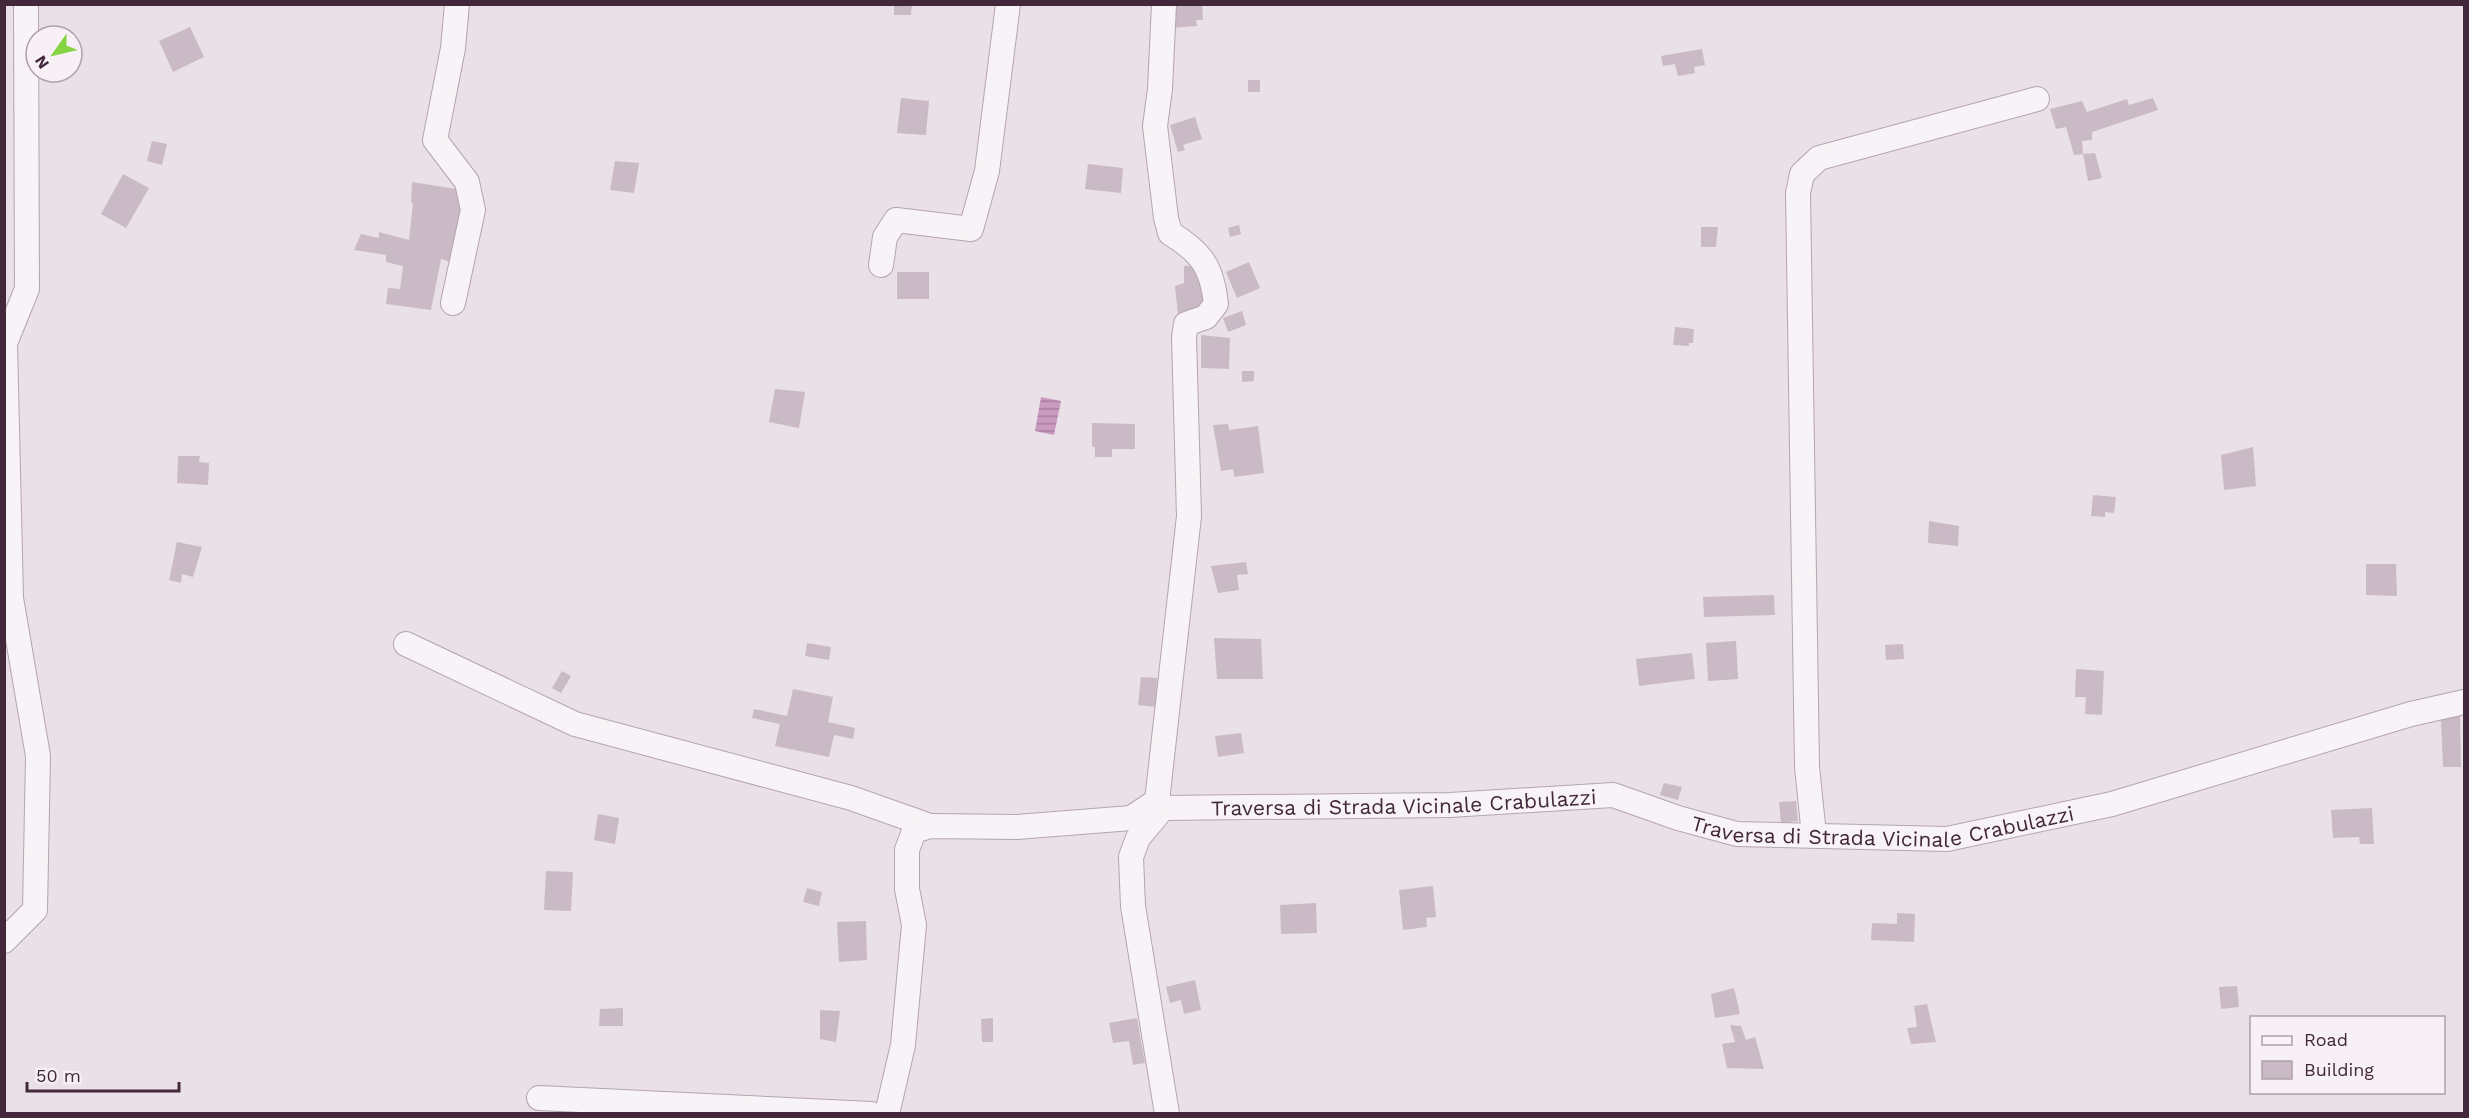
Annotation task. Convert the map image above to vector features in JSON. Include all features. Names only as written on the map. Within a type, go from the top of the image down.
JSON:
[{"type":"street","points":[[4,941],[34,910],[38,756],[11,598],[5,343],[27,289],[26,4]]},
{"type":"street","points":[[453,303],[473,210],[467,183],[435,140],[453,48],[457,4]]},
{"type":"street","points":[[881,266],[885,237],[896,220],[971,229],[987,171],[1008,4]]},
{"type":"street","points":[[1164,4],[1160,89],[1155,126],[1166,218],[1170,233],[1191,246],[1210,270],[1216,304],[1206,317],[1186,324],[1184,336],[1189,516],[1160,805],[1138,838],[1131,857],[1133,906],[1167,1113]]},
{"type":"street","points":[[1814,835],[1807,768],[1800,447],[1798,193],[1802,174],[1819,158],[2037,99]]},
{"type":"street","points":[[406,645],[575,724],[851,798],[930,826],[1017,827],[1131,818],[1160,805]]},
{"type":"street","name":"Traversa di Strada Vicinale Crabulazzi","points":[[1160,805],[1450,805],[1613,795],[1678,818],[1737,834],[1947,839],[2112,804],[2411,714],[2464,702]]},
{"type":"street","points":[[887,1113],[903,1045],[914,925],[907,890],[907,850],[915,831],[930,826]]},
{"type":"street","points":[[538,1098],[871,1113]]},
{"type":"shaded area","points":[[1041,397],[1061,401],[1054,435],[1035,431]]},
{"type":"building","points":[[894,4],[912,4],[911,15],[894,15]]},
{"type":"building","points":[[1170,4],[1202,4],[1203,20],[1196,20],[1197,26],[1171,28]]},
{"type":"building","points":[[190,27],[204,57],[173,72],[159,41]]},
{"type":"building","points":[[1702,49],[1705,65],[1694,67],[1695,73],[1678,76],[1675,64],[1663,66],[1661,56]]},
{"type":"building","points":[[1248,80],[1260,80],[1260,92],[1248,92]]},
{"type":"building","points":[[901,98],[929,101],[926,135],[897,133]]},
{"type":"building","points":[[2153,98],[2158,110],[2092,132],[2092,140],[2082,141],[2083,154],[2074,155],[2066,127],[2056,129],[2050,109],[2082,101],[2087,112],[2127,99],[2129,105]]},
{"type":"building","points":[[1195,117],[1202,139],[1183,145],[1185,150],[1178,152],[1170,125]]},
{"type":"building","points":[[152,141],[167,144],[162,165],[147,161]]},
{"type":"building","points":[[2095,153],[2102,178],[2088,181],[2083,154]]},
{"type":"building","points":[[615,161],[639,163],[634,193],[610,190]]},
{"type":"building","points":[[1088,164],[1123,168],[1121,193],[1085,189]]},
{"type":"building","points":[[123,174],[149,188],[126,228],[101,214]]},
{"type":"building","points":[[412,182],[456,189],[460,198],[461,207],[451,262],[441,259],[431,310],[386,304],[388,288],[400,289],[403,266],[386,262],[386,255],[354,250],[361,234],[379,238],[379,232],[409,240],[413,203],[411,202]]},
{"type":"building","points":[[1239,225],[1241,234],[1230,237],[1228,228]]},
{"type":"building","points":[[1701,227],[1718,227],[1716,247],[1701,247]]},
{"type":"building","points":[[1249,262],[1260,288],[1237,298],[1226,272]]},
{"type":"building","points":[[1199,265],[1205,309],[1178,316],[1175,286],[1184,283],[1184,266]]},
{"type":"building","points":[[897,272],[929,272],[929,299],[897,299]]},
{"type":"building","points":[[1242,311],[1246,325],[1228,332],[1223,318]]},
{"type":"building","points":[[1675,327],[1694,329],[1693,343],[1689,343],[1689,346],[1673,345]]},
{"type":"building","points":[[1201,335],[1230,338],[1229,369],[1201,368]]},
{"type":"building","points":[[1242,371],[1254,371],[1254,381],[1242,382]]},
{"type":"building","points":[[775,389],[805,392],[799,428],[769,422]]},
{"type":"building","points":[[1092,423],[1135,424],[1135,449],[1112,449],[1112,457],[1095,457],[1095,447],[1092,447]]},
{"type":"building","points":[[1228,424],[1229,430],[1258,426],[1264,473],[1234,477],[1233,469],[1221,471],[1213,425]]},
{"type":"building","points":[[2253,447],[2256,486],[2224,490],[2221,455]]},
{"type":"building","points":[[178,456],[200,456],[199,462],[209,463],[208,485],[177,483]]},
{"type":"building","points":[[2093,495],[2116,497],[2114,513],[2105,512],[2105,517],[2091,516]]},
{"type":"building","points":[[1929,521],[1959,526],[1958,546],[1928,543]]},
{"type":"building","points":[[177,542],[202,547],[193,577],[182,574],[181,583],[169,580]]},
{"type":"building","points":[[1246,562],[1248,574],[1237,575],[1239,590],[1218,593],[1211,566]]},
{"type":"building","points":[[2366,564],[2396,564],[2397,596],[2366,595]]},
{"type":"building","points":[[1774,595],[1775,615],[1704,617],[1703,597]]},
{"type":"building","points":[[1214,638],[1261,639],[1263,679],[1217,679]]},
{"type":"building","points":[[1736,641],[1738,679],[1708,681],[1706,643]]},
{"type":"building","points":[[807,643],[831,647],[829,660],[805,656]]},
{"type":"building","points":[[1903,644],[1904,659],[1886,660],[1885,645]]},
{"type":"building","points":[[1692,653],[1695,679],[1639,686],[1636,659]]},
{"type":"building","points":[[2076,669],[2104,671],[2102,715],[2085,714],[2086,697],[2075,697]]},
{"type":"building","points":[[562,671],[571,676],[561,693],[552,688]]},
{"type":"building","points":[[1141,677],[1157,678],[1156,707],[1138,705]]},
{"type":"building","points":[[793,689],[833,697],[828,722],[855,728],[853,739],[834,735],[829,757],[775,746],[780,724],[752,718],[754,709],[787,716]]},
{"type":"building","points":[[2460,714],[2461,767],[2443,767],[2441,720]]},
{"type":"building","points":[[1241,733],[1244,753],[1218,757],[1215,736]]},
{"type":"building","points":[[1664,783],[1682,787],[1678,800],[1660,795]]},
{"type":"building","points":[[1796,801],[1798,821],[1781,823],[1779,802]]},
{"type":"building","points":[[2372,808],[2374,844],[2360,844],[2359,837],[2333,838],[2331,810]]},
{"type":"building","points":[[598,814],[619,818],[615,844],[594,840]]},
{"type":"building","points":[[546,871],[573,872],[571,911],[544,910]]},
{"type":"building","points":[[1433,886],[1436,917],[1426,918],[1427,927],[1403,930],[1399,890]]},
{"type":"building","points":[[807,888],[822,892],[819,906],[803,902]]},
{"type":"building","points":[[1316,903],[1317,933],[1281,934],[1280,905]]},
{"type":"building","points":[[1897,913],[1915,914],[1914,942],[1871,940],[1872,923],[1897,924]]},
{"type":"building","points":[[866,921],[867,960],[839,962],[837,922]]},
{"type":"building","points":[[1195,980],[1201,1010],[1184,1014],[1181,1000],[1170,1003],[1166,987]]},
{"type":"building","points":[[2237,986],[2239,1007],[2221,1009],[2219,987]]},
{"type":"building","points":[[1734,988],[1740,1014],[1715,1018],[1711,994]]},
{"type":"building","points":[[1927,1004],[1936,1042],[1911,1044],[1907,1028],[1917,1027],[1914,1006]]},
{"type":"building","points":[[623,1008],[623,1026],[599,1026],[600,1009]]},
{"type":"building","points":[[820,1010],[840,1011],[836,1042],[820,1039]]},
{"type":"building","points":[[993,1018],[993,1042],[982,1042],[981,1019]]},
{"type":"building","points":[[1137,1018],[1145,1063],[1133,1065],[1129,1041],[1113,1043],[1109,1023]]},
{"type":"building","points":[[1730,1025],[1741,1026],[1746,1040],[1755,1037],[1764,1069],[1727,1068],[1722,1044],[1735,1042]]}]
